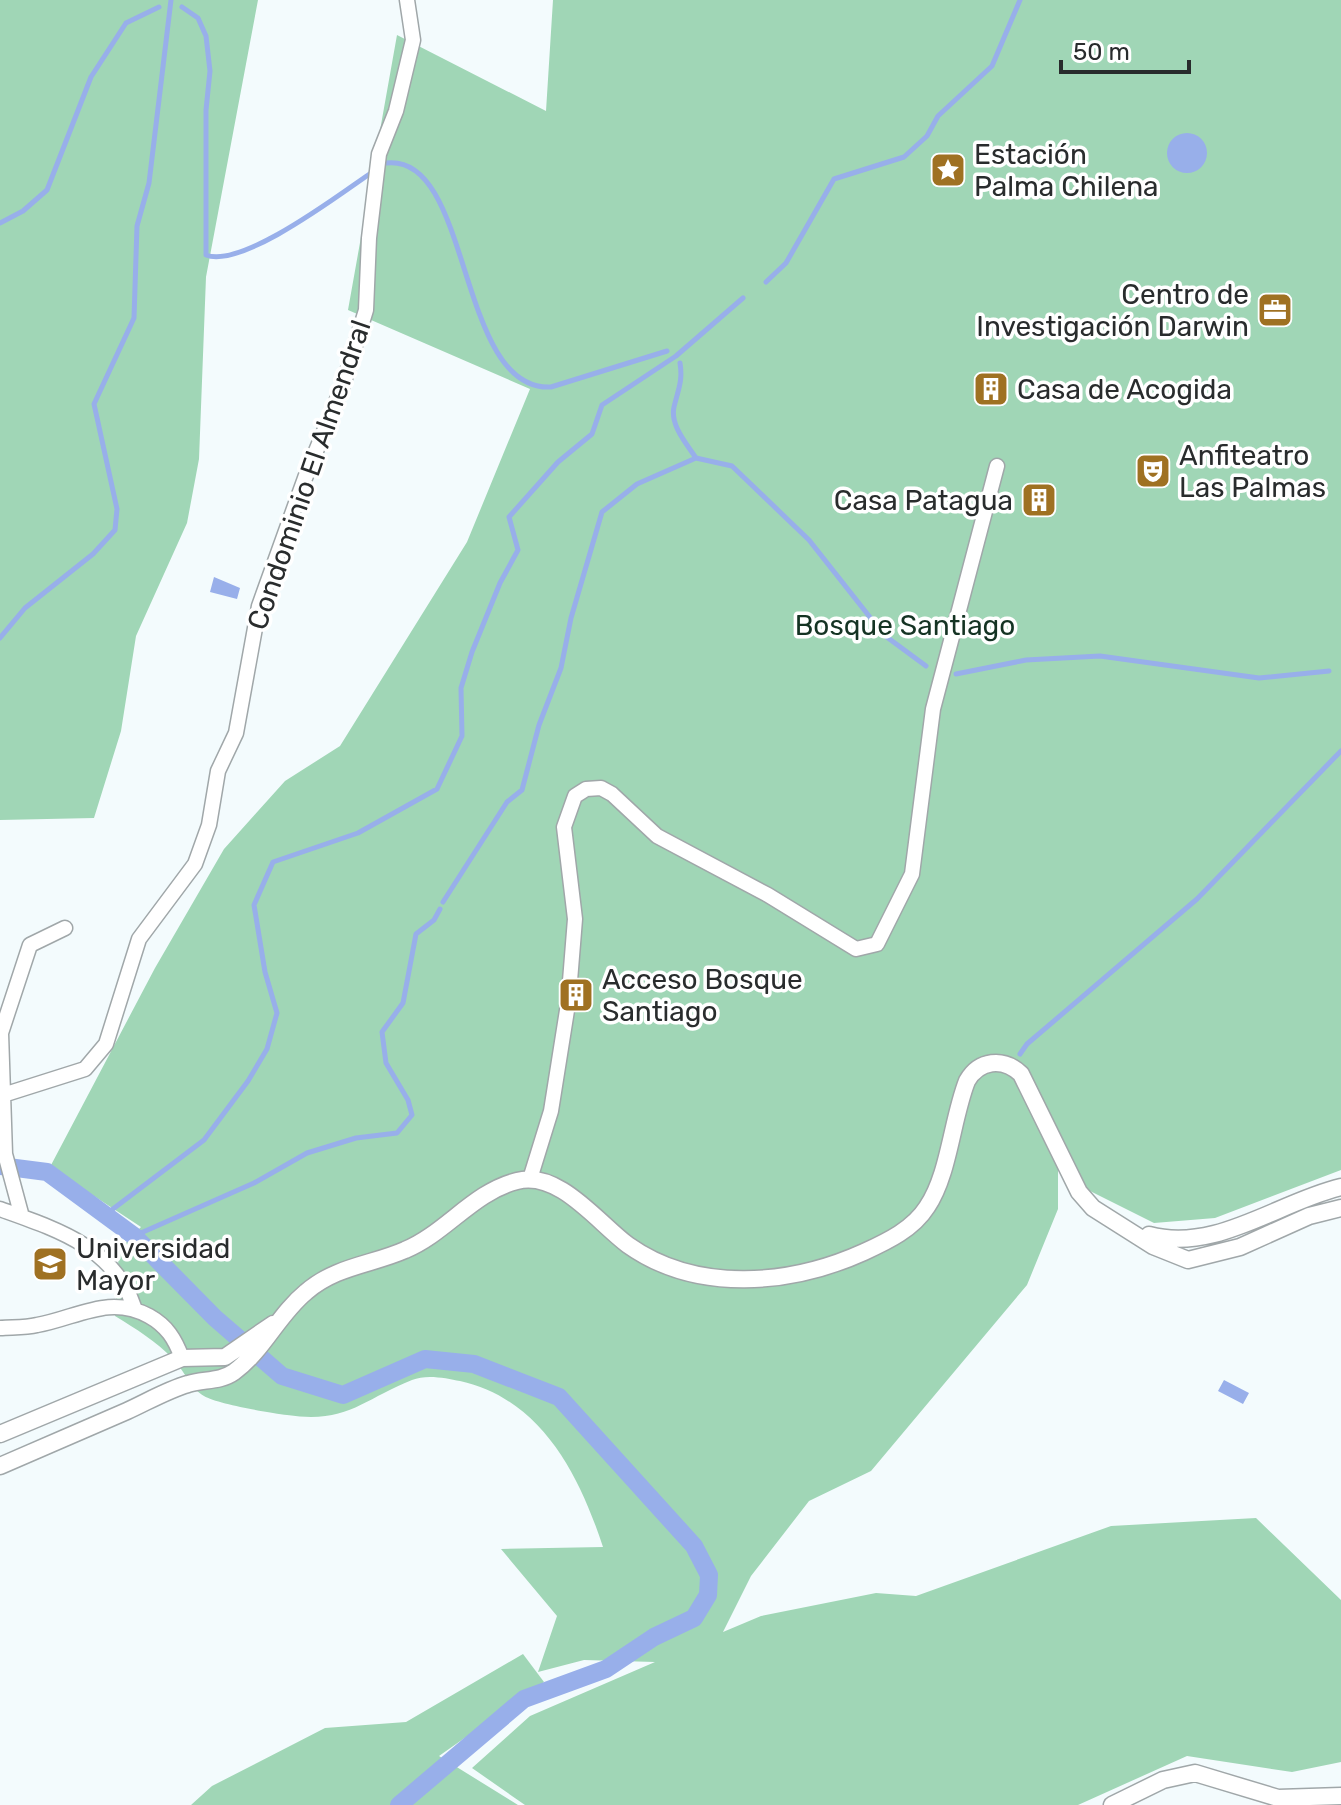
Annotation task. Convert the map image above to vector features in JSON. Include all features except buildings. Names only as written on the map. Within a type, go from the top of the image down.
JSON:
[{"type":"street","name":"Condominio El Almendral","points":[[3,1095],[85,1069],[106,1044],[139,939],[173,898],[195,864],[209,825],[218,771],[239,721],[259,606],[305,478],[343,385],[366,310],[369,238],[379,154],[396,111],[413,40],[407,0]]},
{"type":"street","points":[[570,981],[575,919],[564,827],[575,796],[586,789],[601,788],[612,794],[657,836],[768,895],[856,949],[877,944],[912,874],[933,709],[997,466]]},
{"type":"street","points":[[22,1217],[9,1179],[5,1154],[1,1033],[30,945],[65,928]]},
{"type":"street","points":[[530,1179],[551,1111],[568,1004]]},
{"type":"street","points":[[0,1466],[188,1384],[222,1378],[230,1364],[277,1322],[289,1306],[325,1278],[345,1267],[404,1251],[484,1195],[530,1179],[550,1185],[627,1244],[669,1266],[719,1279],[787,1275],[846,1260],[912,1224],[936,1190],[955,1117],[971,1074],[985,1064],[1000,1062],[1021,1074],[1079,1192],[1093,1208],[1153,1246],[1188,1260],[1240,1247],[1309,1216],[1341,1208]]},
{"type":"street","points":[[1124,1228],[1168,1240],[1193,1240],[1314,1194],[1341,1187]]},
{"type":"street","points":[[0,1209],[93,1248],[128,1289],[134,1307]]},
{"type":"street","points":[[0,1328],[35,1326],[103,1306],[134,1307],[158,1321],[174,1336],[182,1358]]},
{"type":"street","points":[[0,1434],[182,1358],[230,1364]]},
{"type":"street","points":[[1112,1805],[1163,1780],[1195,1773],[1278,1798],[1341,1796]]},
{"type":"green space","points":[[0,0],[258,0],[206,277],[199,459],[187,523],[136,636],[121,731],[94,818],[0,820]]},
{"type":"green space","name":"Bosque Santiago","points":[[553,0],[1341,0],[1341,1170],[1215,1218],[1154,1223],[1088,1190],[1058,1129],[1058,1209],[1027,1285],[871,1471],[809,1501],[751,1576],[723,1632],[761,1616],[876,1593],[916,1596],[1111,1526],[1256,1518],[1341,1600],[1341,1762],[1292,1772],[1187,1756],[1078,1805],[525,1805],[472,1768],[530,1716],[655,1662],[584,1660],[538,1672],[557,1616],[501,1549],[603,1547],[582,1493],[553,1443],[535,1422],[513,1404],[488,1390],[442,1378],[418,1378],[353,1408],[325,1416],[279,1414],[220,1402],[199,1393],[177,1363],[146,1336],[115,1316],[119,1250],[141,1227],[50,1167],[155,968],[224,849],[285,781],[340,746],[467,542],[530,389],[348,310],[397,35],[546,111]]},
{"type":"green space","points":[[523,1654],[544,1682],[439,1756],[518,1805],[191,1805],[212,1786],[325,1728],[406,1722]]},
{"type":"water","points":[[1187,133],[1201,139],[1207,153],[1201,167],[1187,173],[1173,167],[1167,153],[1173,139]]},
{"type":"water","points":[[214,577],[240,588],[237,599],[210,592]]},
{"type":"water","points":[[1224,1380],[1249,1393],[1243,1404],[1218,1391]]},
{"type":"waterway","points":[[0,638],[25,608],[93,554],[115,530],[117,509],[94,404],[134,318],[137,226],[149,183],[171,0]]},
{"type":"waterway","points":[[766,282],[786,263],[834,179],[904,157],[927,136],[938,116],[992,66],[1020,0]]},
{"type":"waterway","points":[[0,223],[23,211],[47,190],[91,77],[126,23],[159,7]]},
{"type":"waterway","points":[[182,7],[198,18],[206,36],[210,71],[206,110],[206,255],[222,256],[266,241],[371,173]]},
{"type":"waterway","points":[[386,163],[414,170],[435,194],[497,353],[520,378],[551,387],[667,351]]},
{"type":"waterway","points":[[105,1215],[204,1140],[248,1081],[267,1049],[277,1013],[265,972],[254,905],[273,862],[358,833],[437,789],[462,736],[461,688],[472,652],[500,583],[518,550],[509,517],[558,462],[592,434],[602,405],[676,356],[743,298]]},
{"type":"waterway","points":[[680,363],[674,420],[696,458]]},
{"type":"waterway","points":[[443,902],[507,802],[522,790],[539,725],[561,668],[571,618],[602,512],[637,484],[696,458],[732,466],[809,540],[884,635],[926,666]]},
{"type":"waterway","points":[[956,674],[1026,660],[1100,656],[1259,678],[1329,671]]},
{"type":"waterway","points":[[1020,1054],[1027,1044],[1197,899],[1341,751]]},
{"type":"waterway","points":[[134,1236],[254,1183],[307,1153],[356,1138],[397,1133],[412,1115],[408,1100],[386,1063],[382,1032],[403,1003],[416,934],[434,920],[440,909]]},
{"type":"waterway","points":[[0,1166],[47,1172],[134,1236],[215,1318],[282,1376],[343,1395],[425,1359],[474,1364],[559,1397],[694,1546],[709,1575],[708,1595],[694,1618],[654,1637],[606,1669],[524,1699],[399,1805]]},
{"type":"tunnel","points":[[568,1004],[570,981]]},
{"type":"place","name":"Estación Palma Chilena","points":[[948,170]]},
{"type":"place","name":"Centro de Investigación Darwin","points":[[1275,310]]},
{"type":"place","name":"Casa de Acogida","points":[[991,389]]},
{"type":"place","name":"Anfiteatro Las Palmas","points":[[1153,471]]},
{"type":"place","name":"Casa Patagua","points":[[1039,500]]},
{"type":"place","name":"Acceso Bosque Santiago","points":[[576,995]]},
{"type":"place","name":"Universidad Mayor","points":[[50,1264]]}]
